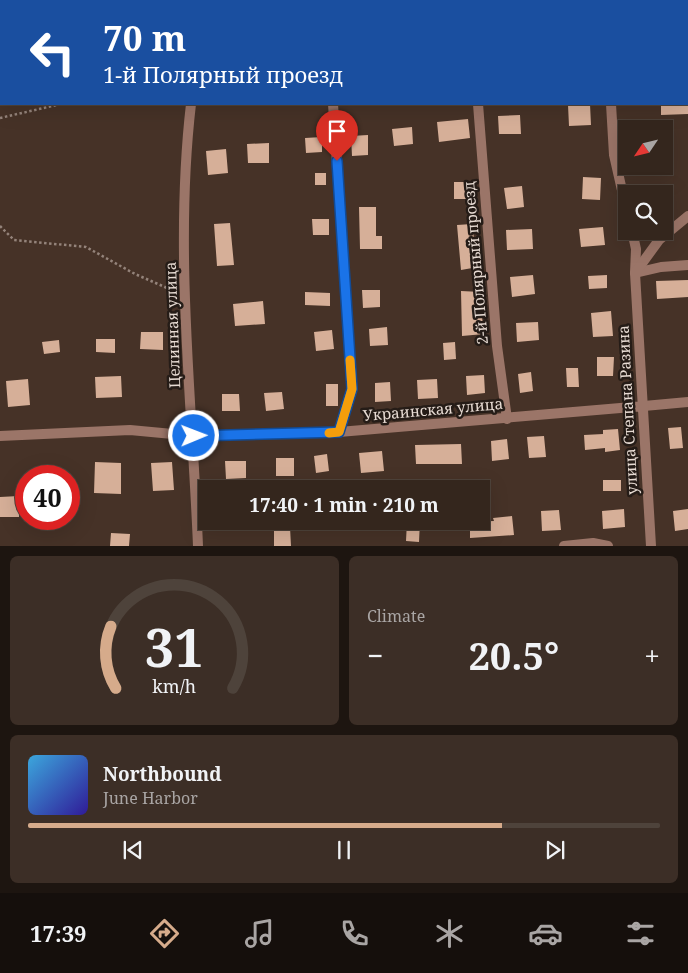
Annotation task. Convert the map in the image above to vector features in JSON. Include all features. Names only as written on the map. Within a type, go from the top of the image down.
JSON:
[{"type":"street","name":"Целинная улица","points":[[191,105],[187,139],[184,295],[194,436],[198,546]]},
{"type":"street","points":[[333,105],[352,389],[339,432]]},
{"type":"street","name":"2-й Полярный проезд","points":[[478,105],[497,346],[507,419]]},
{"type":"street","points":[[611,105],[614,155],[621,185]]},
{"type":"street","points":[[635,273],[659,240],[688,216]]},
{"type":"street","name":"улица Степана Разина","points":[[634,240],[651,546]]},
{"type":"street","points":[[635,273],[661,267],[688,264]]},
{"type":"street","name":"Украинская улица","points":[[0,436],[130,430],[194,436],[339,432],[688,402]]},
{"type":"street","points":[[564,546],[593,543],[608,546]]},
{"type":"path","points":[[0,118],[57,105]]},
{"type":"path","points":[[0,226],[14,240],[86,247],[135,274],[184,295]]},
{"type":"building","points":[[568,105],[590,105],[591,125],[569,126]]},
{"type":"building","points":[[661,105],[688,105],[688,114],[661,115]]},
{"type":"building","points":[[520,115],[521,134],[499,134],[498,116]]},
{"type":"building","points":[[468,119],[470,138],[439,142],[437,122]]},
{"type":"building","points":[[412,127],[413,144],[394,146],[392,129]]},
{"type":"building","points":[[368,135],[368,155],[352,156],[351,136]]},
{"type":"building","points":[[322,137],[322,152],[306,153],[305,138]]},
{"type":"building","points":[[269,143],[269,163],[248,163],[247,144]]},
{"type":"building","points":[[226,149],[228,173],[208,175],[206,151]]},
{"type":"building","points":[[315,173],[326,173],[326,185],[315,185]]},
{"type":"building","points":[[583,177],[601,178],[600,200],[582,199]]},
{"type":"building","points":[[454,182],[471,182],[471,199],[454,199]]},
{"type":"building","points":[[522,186],[524,207],[507,209],[504,188]]},
{"type":"building","points":[[359,207],[376,207],[376,236],[382,236],[382,249],[360,249]]},
{"type":"building","points":[[312,219],[329,219],[329,235],[313,235]]},
{"type":"building","points":[[230,223],[234,265],[217,266],[214,224]]},
{"type":"building","points":[[472,224],[478,267],[461,270],[457,225]]},
{"type":"building","points":[[603,227],[605,245],[581,247],[579,229]]},
{"type":"building","points":[[532,229],[533,249],[507,250],[506,230]]},
{"type":"building","points":[[533,275],[535,294],[512,297],[510,277]]},
{"type":"building","points":[[607,275],[607,288],[589,289],[588,276]]},
{"type":"building","points":[[688,280],[688,297],[657,299],[656,281]]},
{"type":"building","points":[[362,290],[380,290],[380,307],[363,308]]},
{"type":"building","points":[[461,291],[481,292],[481,317],[484,334],[462,336]]},
{"type":"building","points":[[305,292],[330,293],[330,306],[305,305]]},
{"type":"building","points":[[263,301],[265,324],[235,326],[233,304]]},
{"type":"building","points":[[611,311],[613,336],[593,337],[591,313]]},
{"type":"building","points":[[538,322],[539,340],[517,342],[516,323]]},
{"type":"building","points":[[387,327],[388,345],[370,346],[369,329]]},
{"type":"building","points":[[332,330],[334,349],[316,351],[314,332]]},
{"type":"building","points":[[141,332],[163,332],[163,350],[140,349]]},
{"type":"building","points":[[96,339],[115,339],[115,353],[96,352]]},
{"type":"building","points":[[59,340],[60,352],[44,354],[42,342]]},
{"type":"building","points":[[455,342],[456,359],[444,360],[443,343]]},
{"type":"building","points":[[597,357],[614,357],[613,376],[597,376]]},
{"type":"building","points":[[566,368],[578,368],[579,387],[567,387]]},
{"type":"building","points":[[531,372],[533,391],[520,393],[518,374]]},
{"type":"building","points":[[484,375],[485,393],[467,395],[466,376]]},
{"type":"building","points":[[121,376],[122,397],[96,398],[95,377]]},
{"type":"building","points":[[28,379],[30,405],[8,407],[6,381]]},
{"type":"building","points":[[437,379],[438,398],[418,399],[417,380]]},
{"type":"building","points":[[390,382],[391,401],[375,402],[375,383]]},
{"type":"building","points":[[326,384],[338,384],[338,406],[326,406]]},
{"type":"building","points":[[282,392],[284,409],[266,411],[264,393]]},
{"type":"building","points":[[222,394],[239,394],[240,411],[222,411]]},
{"type":"building","points":[[681,427],[683,448],[670,449],[668,428]]},
{"type":"building","points":[[618,429],[620,450],[605,452],[605,448],[585,450],[584,435],[603,434],[603,430]]},
{"type":"building","points":[[544,436],[546,457],[529,458],[527,437]]},
{"type":"building","points":[[507,439],[509,459],[492,461],[491,441]]},
{"type":"building","points":[[461,444],[462,464],[416,464],[415,445]]},
{"type":"building","points":[[382,451],[384,471],[361,473],[359,453]]},
{"type":"building","points":[[327,454],[329,471],[316,473],[314,456]]},
{"type":"building","points":[[276,458],[294,458],[294,476],[276,476]]},
{"type":"building","points":[[225,461],[246,461],[246,478],[226,479]]},
{"type":"building","points":[[95,462],[121,463],[121,494],[94,493]]},
{"type":"building","points":[[172,462],[174,490],[153,491],[151,463]]},
{"type":"building","points":[[603,480],[621,480],[621,491],[603,491]]},
{"type":"building","points":[[15,496],[15,517],[0,517],[0,497]]},
{"type":"building","points":[[624,509],[625,527],[603,529],[602,511]]},
{"type":"building","points":[[688,509],[688,529],[675,531],[673,511]]},
{"type":"building","points":[[559,510],[561,530],[542,531],[541,511]]},
{"type":"building","points":[[512,516],[514,535],[470,538],[470,530],[490,530],[490,521],[494,521],[493,518]]},
{"type":"building","points":[[274,530],[290,530],[291,546],[274,546]]},
{"type":"building","points":[[407,530],[420,530],[419,542],[406,541]]},
{"type":"building","points":[[111,533],[130,534],[129,546],[110,546]]},
{"type":"slow traffic","points":[[329,433],[339,432],[352,389],[350,360]]},
{"type":"route","points":[[194,436],[339,432],[352,389],[337,161]]}]
